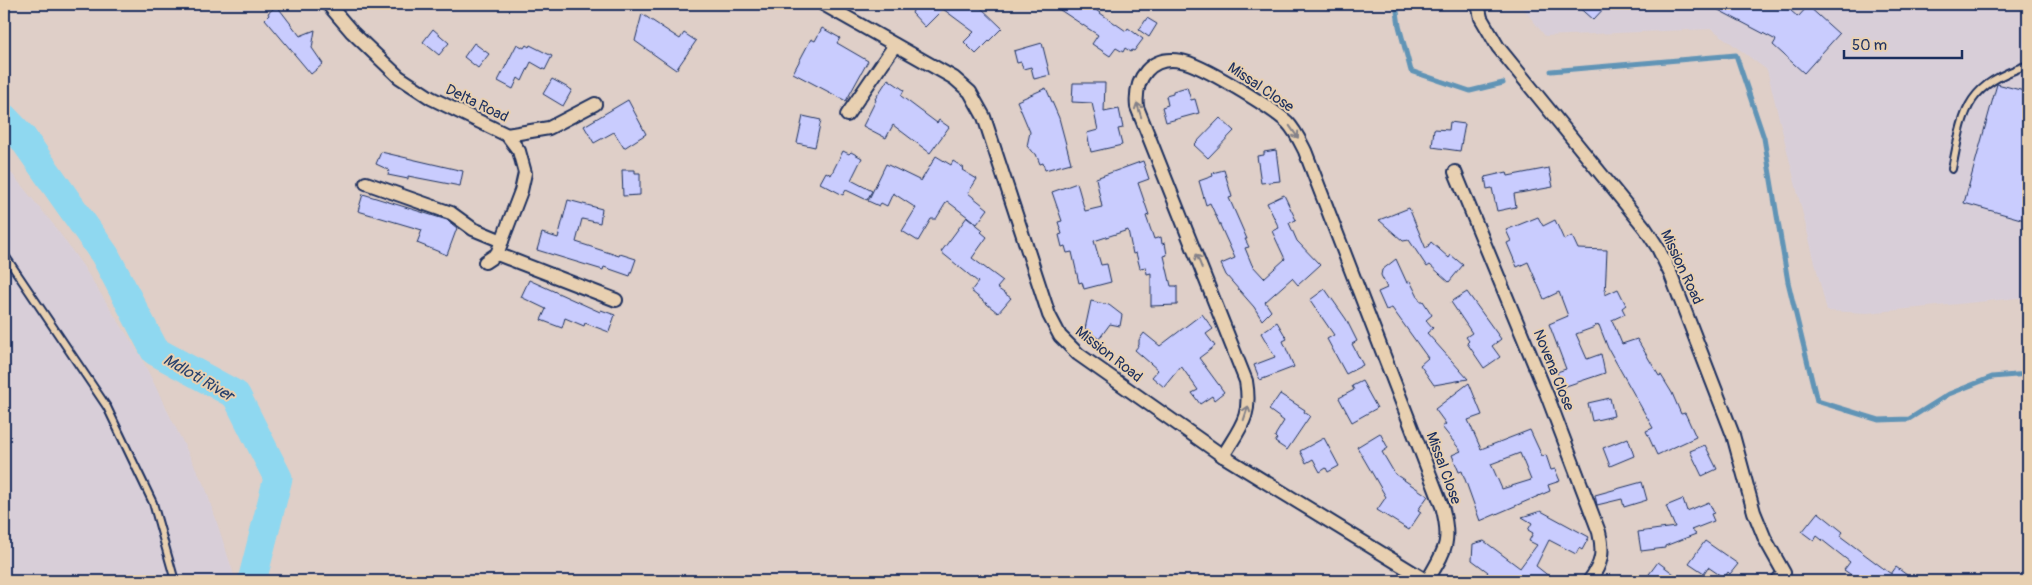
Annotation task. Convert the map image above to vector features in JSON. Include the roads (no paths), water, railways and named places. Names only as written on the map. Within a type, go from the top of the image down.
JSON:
[{"type":"street","name":"Delta Road","points":[[328,4],[352,32],[399,77],[431,98],[506,135],[519,151],[525,174],[521,191],[497,254]]},
{"type":"street","name":"Mission Road","points":[[823,4],[954,78],[970,92],[978,103],[984,117],[1049,314],[1060,336],[1078,354],[1223,456],[1427,581]]},
{"type":"street","name":"Mission Road","points":[[1478,4],[1481,18],[1498,47],[1646,228],[1658,248],[1671,275],[1733,435],[1754,512],[1784,578]]},
{"type":"street","points":[[847,115],[895,45]]},
{"type":"street","name":"Missal Close","points":[[1223,456],[1247,413],[1249,397],[1246,381],[1138,106],[1137,88],[1147,70],[1156,64],[1168,60],[1183,61],[1204,69],[1271,110],[1287,122],[1297,135],[1305,151],[1442,506],[1448,538],[1444,551],[1427,581]]},
{"type":"street","points":[[506,135],[549,128],[595,104]]},
{"type":"street","name":"Novena Close","points":[[1455,172],[1547,395],[1599,532],[1602,548],[1601,562],[1589,581]]},
{"type":"street","points":[[366,184],[451,213],[478,231],[502,241]]},
{"type":"street","points":[[485,262],[497,254],[616,300]]},
{"type":"lane","points":[[1952,169],[1962,120],[1970,102],[1990,81],[2028,65]]},
{"type":"lane","points":[[4,254],[106,407],[153,502],[175,581]]},
{"type":"waterway","points":[[1396,4],[1399,26],[1411,71],[1470,91],[1503,83]]},
{"type":"waterway","points":[[1551,71],[1736,55],[1764,138],[1788,282],[1817,401],[1879,420],[1909,419],[1949,394],[1992,377],[2028,374]]},
{"type":"waterway","name":"Mdloti River","points":[[4,118],[22,137],[105,255],[155,351],[236,395],[278,478],[252,581]]}]
